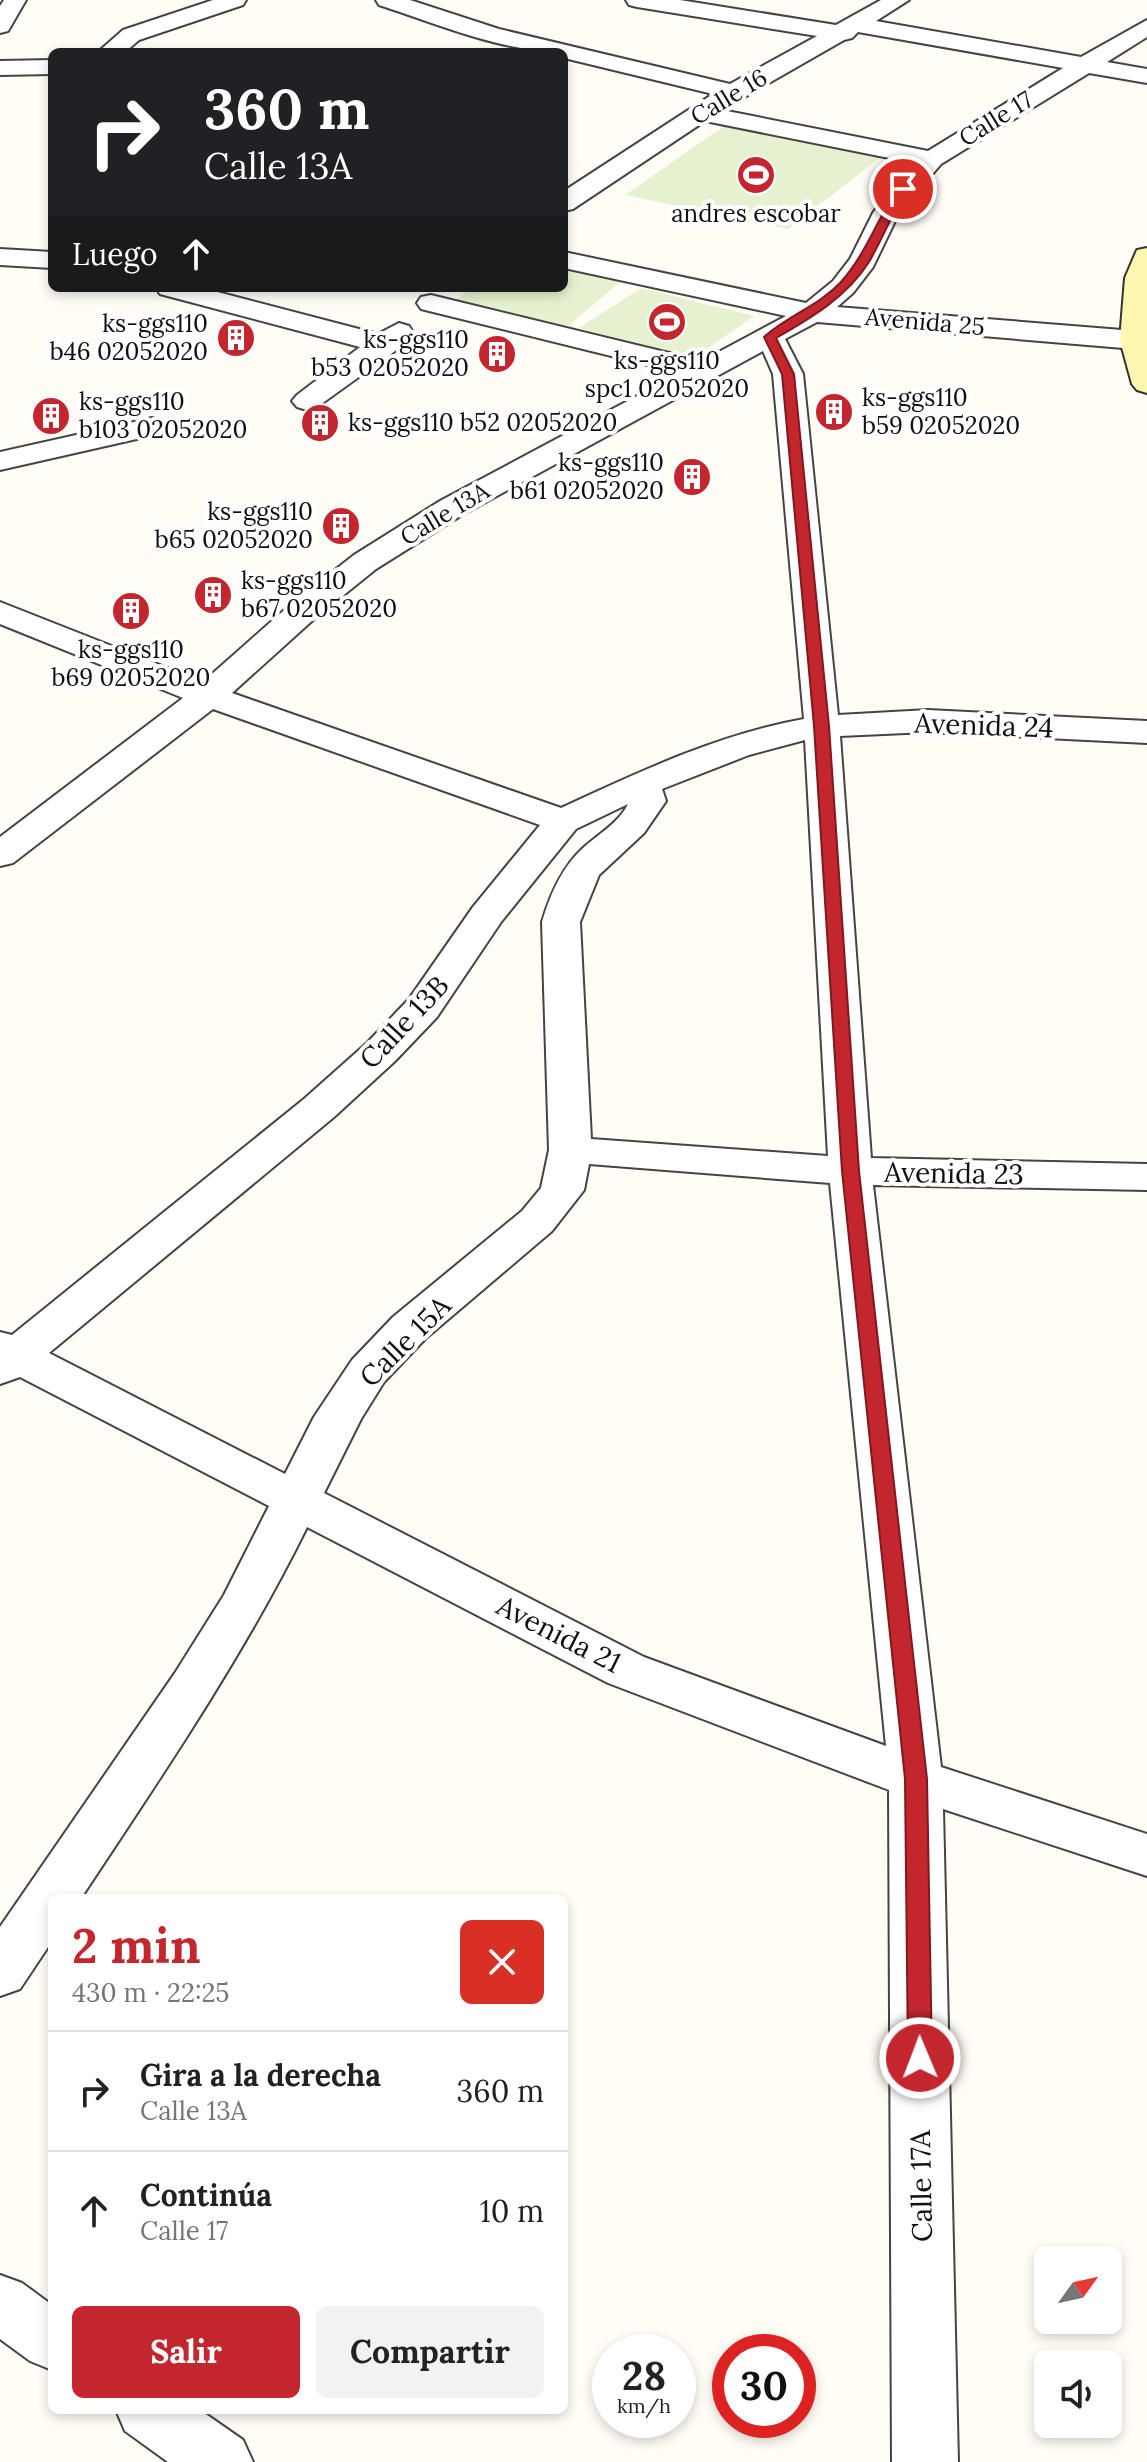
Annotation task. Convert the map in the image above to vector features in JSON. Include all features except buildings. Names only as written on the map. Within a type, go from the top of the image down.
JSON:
[{"type":"street","points":[[0,26],[15,0]]},
{"type":"street","points":[[115,48],[131,35],[235,0]]},
{"type":"street","points":[[387,0],[492,34],[550,48]]},
{"type":"street","points":[[637,0],[850,29],[1147,76]]},
{"type":"street","name":"Calle 16","points":[[568,200],[733,92],[898,0]]},
{"type":"street","name":"Calle 17","points":[[812,313],[843,287],[863,261],[886,213],[903,189],[932,159],[1147,27]]},
{"type":"street","points":[[458,47],[492,34]]},
{"type":"street","points":[[568,52],[733,92]]},
{"type":"street","points":[[0,68],[48,67]]},
{"type":"street","points":[[701,113],[932,159]]},
{"type":"street","points":[[1147,256],[1139,278],[1140,341],[1147,384]]},
{"type":"street","points":[[0,257],[48,260]]},
{"type":"street","name":"Avenida 25","points":[[568,261],[812,313],[1140,341]]},
{"type":"street","points":[[185,292],[385,345]]},
{"type":"street","points":[[307,401],[385,345],[440,295],[704,370]]},
{"type":"street","name":"Calle 13A","points":[[0,855],[208,696],[302,612],[365,562],[451,508],[812,313]]},
{"type":"street","name":"Calle 17A","points":[[770,337],[788,374],[822,726],[850,1171],[916,1779],[925,2462]]},
{"type":"street","points":[[0,461],[152,427]]},
{"type":"street","points":[[0,612],[208,696],[563,821]]},
{"type":"street","name":"Avenida 24","points":[[822,726],[928,721],[1147,732]]},
{"type":"street","name":"Calle 13B","points":[[6,1357],[319,1108],[381,1052],[423,1008],[487,915],[563,821],[642,784],[736,747],[777,734],[822,726]]},
{"type":"street","name":"Calle 15A","points":[[53,1894],[193,1687],[246,1600],[338,1417],[368,1371],[409,1328],[537,1221],[562,1190],[570,1150],[561,922],[570,891],[590,863],[643,814],[648,801],[642,784]]},
{"type":"street","name":"Avenida 23","points":[[570,1150],[850,1171],[1147,1177]]},
{"type":"street","name":"Avenida 21","points":[[6,1357],[296,1499],[626,1670],[916,1779],[1147,1855]]},
{"type":"street","name":"Calle 15A","points":[[0,1973],[48,1902]]},
{"type":"street","points":[[0,2303],[48,2338]]},
{"type":"street","points":[[154,2414],[220,2462]]},
{"type":"green space","name":"andres escobar","points":[[727,124],[885,154],[788,229],[625,195]]},
{"type":"green space","points":[[568,272],[620,282],[568,326],[452,303],[466,292],[568,292]]},
{"type":"green space","name":"ks-ggs110 spc1 02052020","points":[[641,288],[754,316],[694,358],[579,328]]},
{"type":"place","name":"andres escobar","points":[[756,175]]},
{"type":"place","name":"ks-ggs110 spc1 02052020","points":[[667,322]]},
{"type":"place","name":"ks-ggs110 b46 02052020","points":[[236,338]]},
{"type":"place","name":"ks-ggs110 b53 02052020","points":[[497,354]]},
{"type":"place","name":"ks-ggs110 b59 02052020","points":[[834,412]]},
{"type":"place","name":"ks-ggs110 b103 02052020","points":[[51,416]]},
{"type":"place","name":"ks-ggs110 b52 02052020","points":[[320,423]]},
{"type":"place","name":"ks-ggs110 b61 02052020","points":[[692,477]]},
{"type":"place","name":"ks-ggs110 b65 02052020","points":[[341,526]]},
{"type":"place","name":"ks-ggs110 b67 02052020","points":[[213,595]]},
{"type":"place","name":"ks-ggs110 b69 02052020","points":[[131,611]]},
{"type":"route","points":[[903,189],[886,213],[863,261],[843,287],[812,313],[770,337],[788,374],[822,726],[850,1171],[916,1779],[920,2058]]}]
